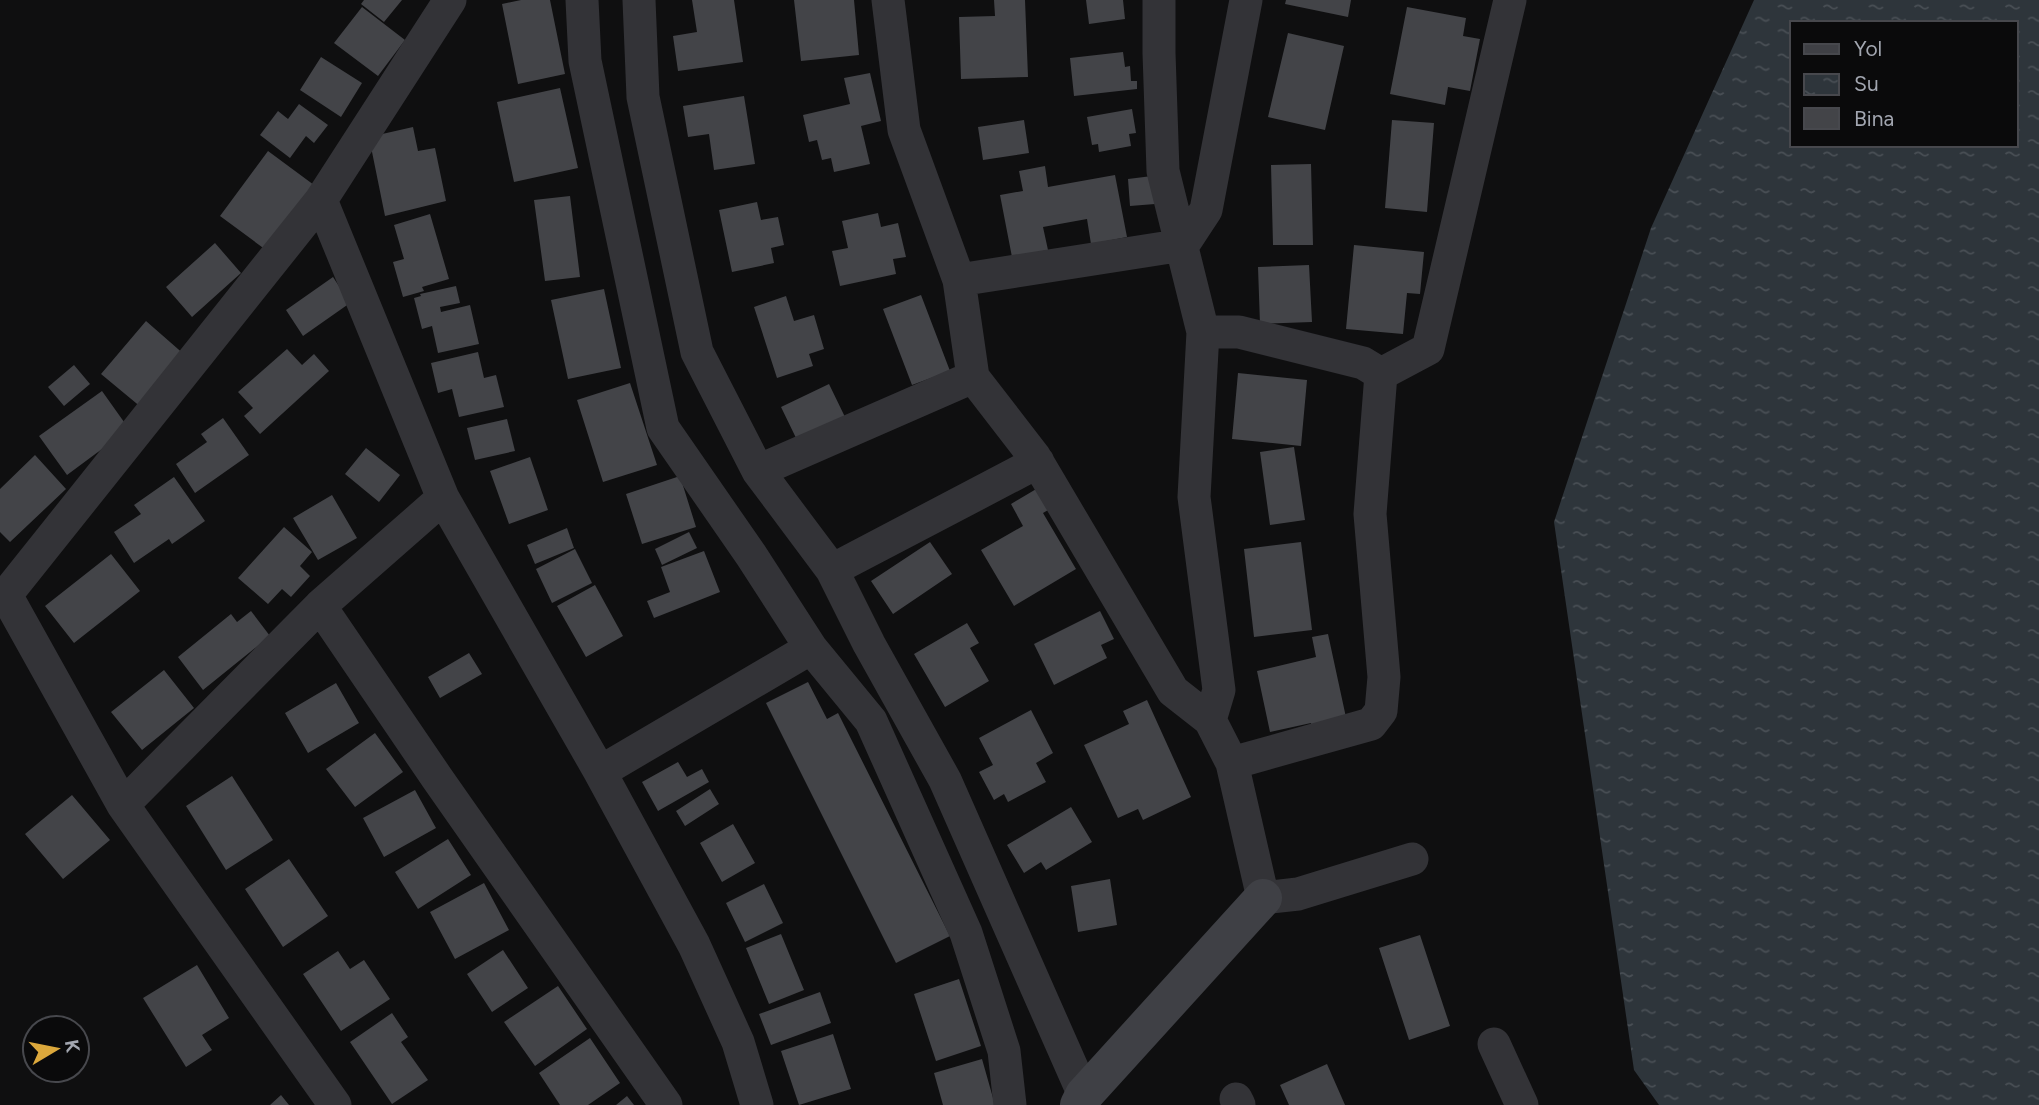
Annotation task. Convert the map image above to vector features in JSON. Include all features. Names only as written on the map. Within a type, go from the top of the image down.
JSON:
[{"type":"street","points":[[335,1105],[123,804],[6,595],[321,200],[450,0]]},
{"type":"street","points":[[582,0],[585,61],[663,428],[751,555],[811,648],[871,721],[966,933],[1004,1051],[1010,1105]]},
{"type":"street","points":[[639,0],[643,97],[696,352],[758,471],[832,570],[869,644],[945,780],[1082,1100],[1263,898],[1298,894],[1412,859]]},
{"type":"street","points":[[888,0],[904,130],[958,280],[973,377],[1038,463],[1173,691],[1210,719],[1232,763],[1263,898]]},
{"type":"street","points":[[1160,0],[1163,171],[1203,332],[1194,497],[1219,690],[1210,719]]},
{"type":"street","points":[[958,280],[1183,245],[1206,211],[1246,0]]},
{"type":"street","points":[[1381,374],[1428,349],[1510,0]]},
{"type":"street","points":[[321,200],[443,498],[600,772],[694,944],[738,1042],[757,1105]]},
{"type":"street","points":[[1203,332],[1239,332],[1363,363],[1381,374]]},
{"type":"street","points":[[1232,763],[1371,724],[1381,711],[1384,677],[1370,514],[1381,374]]},
{"type":"street","points":[[758,471],[973,377]]},
{"type":"street","points":[[832,570],[1038,463]]},
{"type":"street","points":[[123,804],[320,606],[443,498]]},
{"type":"street","points":[[320,606],[444,789],[666,1105]]},
{"type":"street","points":[[600,772],[811,648]]},
{"type":"street","points":[[1494,1044],[1522,1105]]},
{"type":"water","points":[[1754,0],[2039,0],[2039,1105],[1659,1105],[1634,1070],[1554,522],[1651,228]]},
{"type":"building","points":[[364,0],[402,0],[384,22],[361,4]]},
{"type":"building","points":[[521,0],[550,0],[565,74],[518,84],[502,4]]},
{"type":"building","points":[[692,0],[734,0],[743,62],[678,71],[673,36],[697,32]]},
{"type":"building","points":[[794,0],[854,0],[859,55],[801,61]]},
{"type":"building","points":[[994,0],[1025,0],[1028,77],[961,79],[959,17],[995,16]]},
{"type":"building","points":[[1086,0],[1123,0],[1125,19],[1089,24]]},
{"type":"building","points":[[1286,0],[1351,0],[1348,17],[1285,4]]},
{"type":"building","points":[[362,7],[405,40],[378,76],[334,43]]},
{"type":"building","points":[[1407,7],[1466,18],[1463,36],[1480,39],[1470,91],[1448,87],[1445,105],[1390,94]]},
{"type":"building","points":[[1288,33],[1344,46],[1325,130],[1268,117]]},
{"type":"building","points":[[1123,52],[1125,67],[1130,66],[1131,81],[1137,81],[1137,89],[1074,96],[1070,58]]},
{"type":"building","points":[[321,57],[362,83],[341,117],[300,90]]},
{"type":"building","points":[[870,73],[881,121],[861,126],[870,164],[834,172],[831,158],[822,160],[817,140],[809,142],[803,115],[850,104],[844,78]]},
{"type":"building","points":[[560,88],[578,168],[514,182],[497,102]]},
{"type":"building","points":[[744,96],[755,164],[714,170],[709,134],[688,137],[683,106]]},
{"type":"building","points":[[299,104],[328,125],[314,143],[306,136],[290,158],[260,135],[278,111],[288,119]]},
{"type":"building","points":[[1132,109],[1136,133],[1129,134],[1131,146],[1099,152],[1098,144],[1092,145],[1087,117]]},
{"type":"building","points":[[1024,120],[1029,153],[983,160],[978,127]]},
{"type":"building","points":[[1392,120],[1434,123],[1427,212],[1385,208]]},
{"type":"building","points":[[413,127],[418,151],[435,148],[446,201],[385,216],[369,137]]},
{"type":"building","points":[[268,151],[314,185],[266,250],[220,216]]},
{"type":"building","points":[[1311,164],[1313,245],[1273,245],[1271,165]]},
{"type":"building","points":[[1045,166],[1048,187],[1115,175],[1127,237],[1091,244],[1087,219],[1043,227],[1048,250],[1012,257],[1000,195],[1023,191],[1019,171]]},
{"type":"building","points":[[1152,176],[1155,204],[1130,206],[1128,179]]},
{"type":"building","points":[[570,196],[580,277],[545,281],[534,200]]},
{"type":"building","points":[[757,202],[761,220],[778,217],[784,245],[771,248],[774,263],[732,272],[719,210]]},
{"type":"building","points":[[878,213],[881,227],[898,223],[906,257],[893,259],[896,274],[840,286],[832,251],[848,248],[842,221]]},
{"type":"building","points":[[430,214],[449,279],[422,287],[424,291],[403,297],[393,262],[404,259],[394,225]]},
{"type":"building","points":[[215,243],[241,273],[192,317],[166,287]]},
{"type":"building","points":[[1354,245],[1424,252],[1420,294],[1407,293],[1403,334],[1346,329]]},
{"type":"building","points":[[1309,265],[1312,322],[1260,324],[1258,267]]},
{"type":"building","points":[[333,277],[350,303],[303,336],[286,310]]},
{"type":"building","points":[[456,286],[460,303],[440,307],[441,312],[470,305],[479,344],[438,353],[432,326],[422,329],[414,298],[421,296],[420,294]]},
{"type":"building","points":[[604,289],[621,368],[568,379],[551,300]]},
{"type":"building","points":[[921,295],[950,371],[912,385],[883,309]]},
{"type":"building","points":[[786,296],[794,321],[814,315],[824,349],[809,354],[813,366],[777,378],[754,307]]},
{"type":"building","points":[[146,321],[186,356],[142,408],[101,374]]},
{"type":"building","points":[[287,349],[302,365],[314,354],[329,371],[260,434],[244,416],[253,408],[238,392]]},
{"type":"building","points":[[478,352],[484,378],[496,375],[504,407],[459,417],[452,389],[438,393],[431,363]]},
{"type":"building","points":[[74,365],[90,384],[64,406],[48,387]]},
{"type":"building","points":[[1238,373],[1307,380],[1301,446],[1232,439]]},
{"type":"building","points":[[630,383],[657,465],[603,482],[577,400]]},
{"type":"building","points":[[829,384],[845,417],[797,440],[781,407]]},
{"type":"building","points":[[102,391],[129,429],[67,475],[39,436]]},
{"type":"building","points":[[223,418],[249,455],[195,493],[176,464],[207,442],[201,434]]},
{"type":"building","points":[[507,419],[515,451],[475,460],[467,428]]},
{"type":"building","points":[[1294,447],[1305,520],[1270,525],[1260,452]]},
{"type":"building","points":[[366,448],[400,475],[379,502],[345,474]]},
{"type":"building","points":[[35,455],[66,489],[10,542],[0,532],[0,489]]},
{"type":"building","points":[[530,457],[548,510],[509,524],[490,471]]},
{"type":"building","points":[[680,476],[696,527],[642,544],[626,494]]},
{"type":"building","points":[[174,477],[205,521],[172,544],[169,539],[134,563],[114,532],[141,514],[134,505]]},
{"type":"building","points":[[1043,485],[1055,506],[1043,513],[1076,569],[1014,606],[981,550],[1023,526],[1011,504]]},
{"type":"building","points":[[332,495],[357,538],[318,560],[293,518]]},
{"type":"building","points":[[284,527],[312,552],[300,566],[310,576],[291,597],[282,589],[268,604],[238,578]]},
{"type":"building","points":[[567,528],[574,548],[535,564],[527,545]]},
{"type":"building","points":[[689,532],[697,548],[662,565],[655,549]]},
{"type":"building","points":[[930,542],[952,574],[893,614],[871,581]]},
{"type":"building","points":[[1301,542],[1312,630],[1254,637],[1244,549]]},
{"type":"building","points":[[575,549],[592,583],[552,603],[536,569]]},
{"type":"building","points":[[704,551],[720,592],[654,618],[647,601],[670,592],[661,567]]},
{"type":"building","points":[[111,554],[140,591],[74,643],[45,606]]},
{"type":"building","points":[[595,585],[623,636],[586,657],[557,606]]},
{"type":"building","points":[[251,611],[270,636],[203,690],[178,657],[231,614],[237,622]]},
{"type":"building","points":[[1100,611],[1114,639],[1101,645],[1107,658],[1054,685],[1034,644]]},
{"type":"building","points":[[967,623],[979,643],[970,648],[989,681],[945,707],[914,654]]},
{"type":"building","points":[[1328,634],[1347,722],[1312,729],[1311,723],[1270,732],[1257,671],[1316,657],[1312,637]]},
{"type":"building","points":[[469,653],[482,674],[440,698],[428,677]]},
{"type":"building","points":[[164,670],[194,708],[142,750],[111,712]]},
{"type":"building","points":[[808,682],[827,719],[838,713],[950,936],[896,963],[766,703]]},
{"type":"building","points":[[336,683],[359,723],[308,753],[285,713]]},
{"type":"building","points":[[1147,700],[1191,797],[1143,820],[1138,809],[1118,818],[1084,745],[1129,724],[1123,711]]},
{"type":"building","points":[[1031,710],[1053,753],[1036,763],[1046,782],[1008,802],[1004,794],[994,800],[979,772],[993,765],[979,738]]},
{"type":"building","points":[[375,733],[403,772],[355,807],[326,769]]},
{"type":"building","points":[[678,762],[687,777],[702,769],[709,782],[658,811],[642,782]]},
{"type":"building","points":[[232,776],[273,840],[226,870],[186,806]]},
{"type":"building","points":[[710,789],[719,804],[685,826],[676,811]]},
{"type":"building","points":[[415,790],[436,828],[384,857],[363,818]]},
{"type":"building","points":[[72,795],[110,840],[63,879],[25,834]]},
{"type":"building","points":[[1071,807],[1092,842],[1046,870],[1041,862],[1024,873],[1007,845]]},
{"type":"building","points":[[733,824],[755,863],[722,882],[700,843]]},
{"type":"building","points":[[448,839],[471,875],[418,909],[395,872]]},
{"type":"building","points":[[289,859],[328,916],[283,947],[245,889]]},
{"type":"building","points":[[1110,879],[1117,925],[1078,932],[1071,886]]},
{"type":"building","points":[[484,883],[509,930],[455,959],[430,912]]},
{"type":"building","points":[[764,884],[783,923],[745,942],[726,903]]},
{"type":"building","points":[[781,934],[804,990],[769,1004],[746,948]]},
{"type":"building","points":[[1420,935],[1450,1026],[1409,1040],[1379,948]]},
{"type":"building","points":[[503,950],[528,988],[492,1012],[467,974]]},
{"type":"building","points":[[338,951],[350,969],[364,960],[390,999],[341,1031],[303,974]]},
{"type":"building","points":[[197,965],[229,1018],[202,1035],[212,1050],[186,1067],[143,998]]},
{"type":"building","points":[[959,979],[981,1046],[936,1061],[914,994]]},
{"type":"building","points":[[558,986],[587,1029],[535,1066],[504,1022]]},
{"type":"building","points":[[820,992],[831,1023],[771,1045],[759,1014]]},
{"type":"building","points":[[392,1013],[408,1037],[401,1042],[428,1080],[392,1104],[350,1042]]},
{"type":"building","points":[[833,1034],[851,1089],[799,1105],[781,1051]]},
{"type":"building","points":[[590,1038],[620,1083],[588,1105],[560,1105],[539,1073]]},
{"type":"building","points":[[982,1059],[995,1105],[943,1105],[934,1073]]},
{"type":"building","points":[[1327,1064],[1345,1105],[1289,1105],[1280,1085]]},
{"type":"building","points":[[281,1095],[289,1105],[270,1105]]},
{"type":"building","points":[[627,1096],[634,1105],[616,1105]]}]
